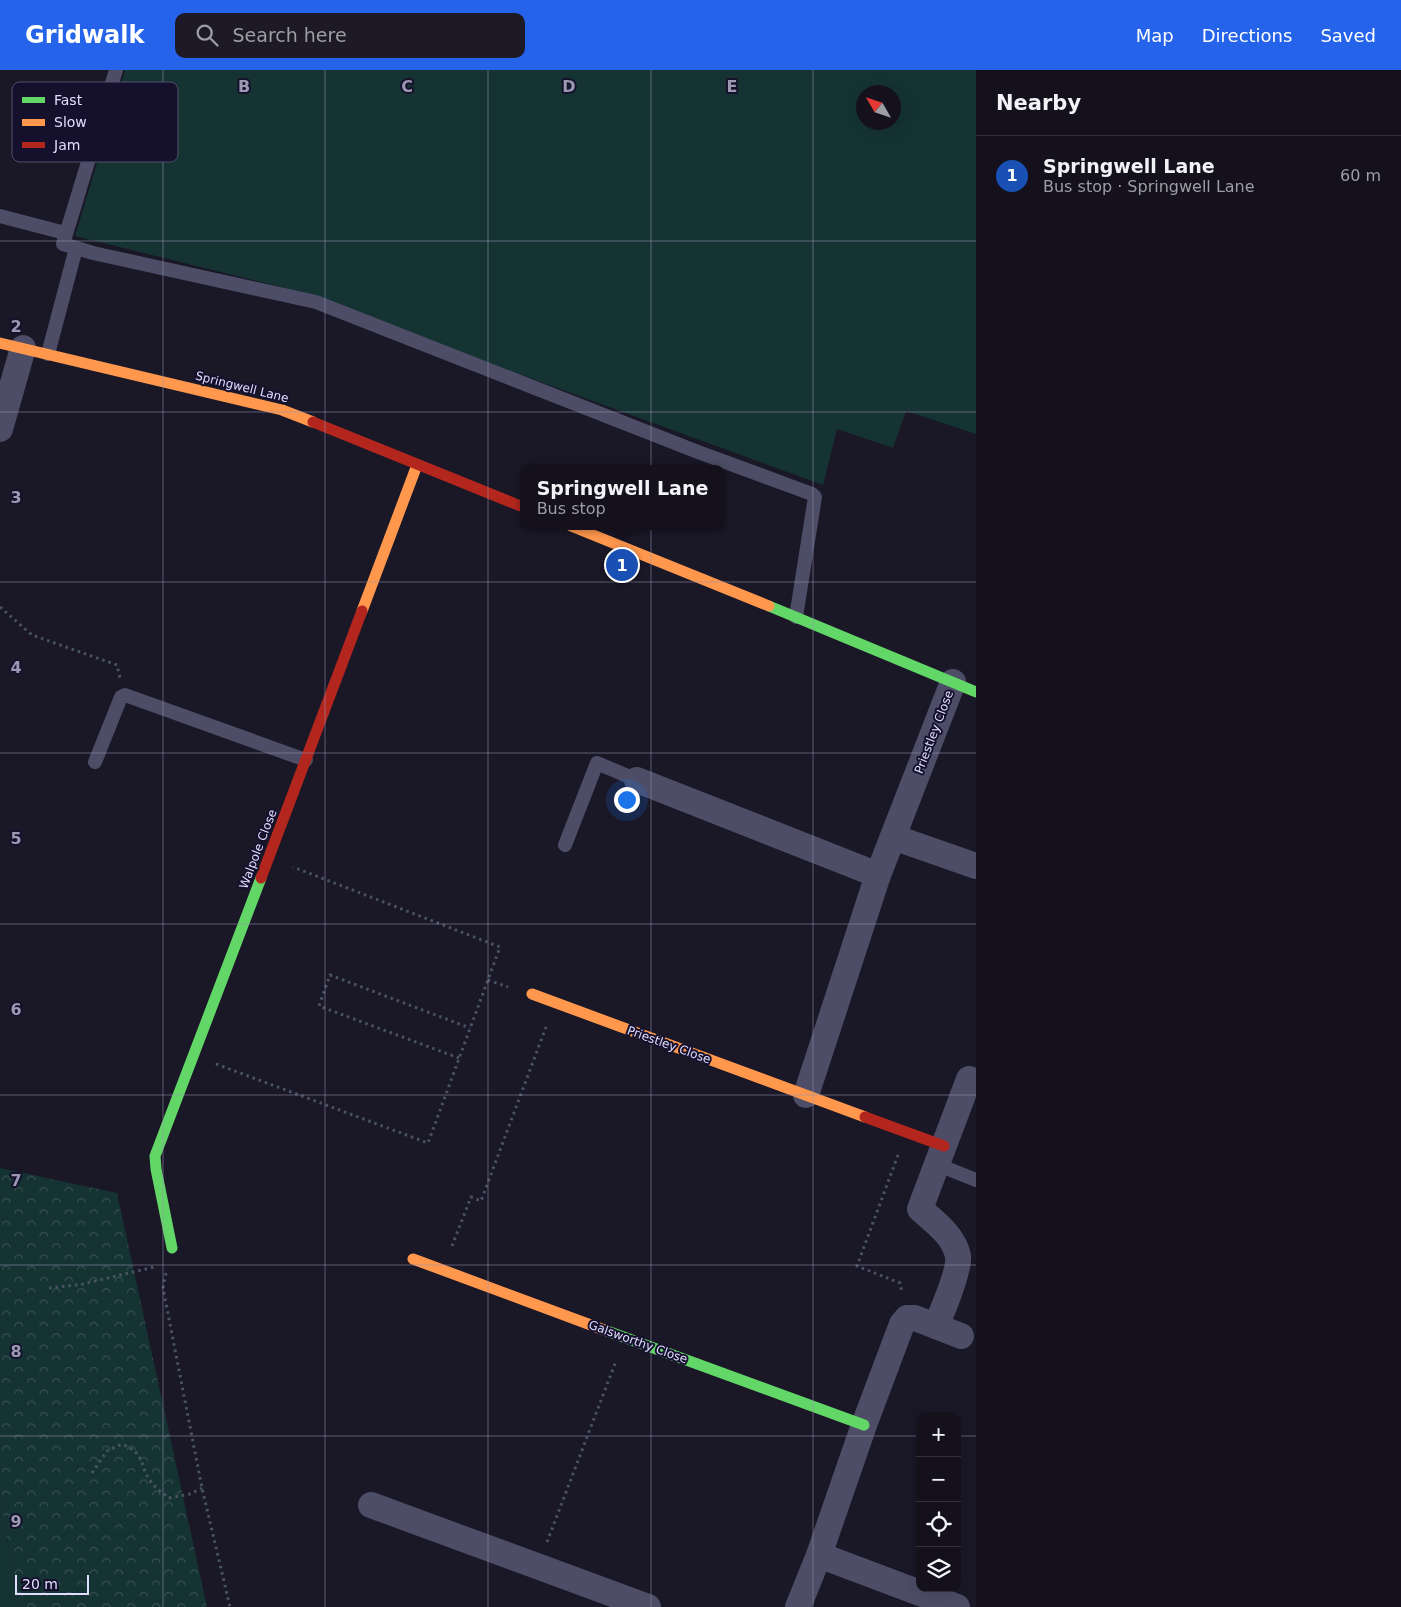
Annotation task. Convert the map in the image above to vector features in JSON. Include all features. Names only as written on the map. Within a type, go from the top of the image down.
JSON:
[{"type":"street","name":"Springwell Lane","points":[[11,346],[282,410],[520,506]]},
{"type":"street","points":[[0,429],[11,346]]},
{"type":"street","name":"Walpole Close","points":[[172,1248],[155,1156],[417,464]]},
{"type":"street","points":[[581,530],[964,687]]},
{"type":"street","name":"Priestley Close","points":[[806,1095],[878,875],[964,687]]},
{"type":"street","points":[[637,780],[878,875]]},
{"type":"street","points":[[894,837],[976,866]]},
{"type":"street","name":"Priestley Close","points":[[532,994],[906,1132],[940,1155]]},
{"type":"street","points":[[936,1326],[954,1281],[958,1258],[953,1244],[940,1226],[920,1209],[940,1155],[968,1096]]},
{"type":"street","name":"Galsworthy Close","points":[[413,1259],[864,1425]]},
{"type":"street","points":[[798,1607],[819,1555],[864,1425],[902,1324],[907,1318],[915,1318],[962,1336]]},
{"type":"street","points":[[371,1505],[648,1607]]},
{"type":"street","points":[[819,1555],[957,1607]]},
{"type":"lane","points":[[112,82],[116,70]]},
{"type":"lane","points":[[87,162],[63,244],[316,302],[698,452],[812,494],[815,497],[796,617]]},
{"type":"lane","points":[[0,216],[65,233]]},
{"type":"lane","points":[[48,354],[76,248]]},
{"type":"lane","points":[[95,762],[121,697],[125,696],[306,760]]},
{"type":"lane","points":[[565,845],[596,763],[637,780]]},
{"type":"lane","points":[[940,1155],[976,1180]]},
{"type":"path","points":[[0,607],[32,635],[117,665],[125,696]]},
{"type":"path","points":[[194,1055],[428,1143],[500,947],[269,858]]},
{"type":"path","points":[[459,1058],[319,1006],[330,975],[470,1028]]},
{"type":"path","points":[[443,1270],[470,1197],[481,1201],[555,1003]]},
{"type":"path","points":[[906,1132],[857,1266],[900,1283],[907,1318]]},
{"type":"path","points":[[172,1248],[163,1288],[202,1488],[230,1607]]},
{"type":"path","points":[[49,1288],[83,1284],[168,1264]]},
{"type":"path","points":[[538,1566],[625,1337]]},
{"type":"path","points":[[92,1473],[107,1451],[122,1444],[133,1449],[139,1456],[151,1482],[169,1498],[190,1494],[202,1488]]},
{"type":"green space","points":[[125,70],[976,70],[976,434],[906,411],[893,448],[837,429],[823,485],[281,287],[75,236],[97,162],[178,162],[178,82],[121,82]]},
{"type":"green space","points":[[0,1168],[117,1193],[207,1607],[19,1607],[0,1497]]},
{"type":"green space","points":[[0,1497],[19,1607],[0,1607]]},
{"type":"traffic: fast","points":[[769,606],[976,692]]},
{"type":"traffic: fast","points":[[172,1248],[155,1156],[261,878]]},
{"type":"traffic: fast","points":[[607,1331],[864,1425]]},
{"type":"traffic: slow","points":[[0,343],[282,410],[313,422]]},
{"type":"traffic: slow","points":[[362,611],[417,465]]},
{"type":"traffic: slow","points":[[581,530],[769,606]]},
{"type":"traffic: slow","points":[[532,994],[865,1117]]},
{"type":"traffic: slow","points":[[413,1259],[607,1331]]},
{"type":"traffic: jam","points":[[313,422],[520,506]]},
{"type":"traffic: jam","points":[[261,878],[362,611]]},
{"type":"traffic: jam","points":[[865,1117],[944,1146]]},
{"type":"place","name":"Springwell Lane","points":[[622,565]]}]
